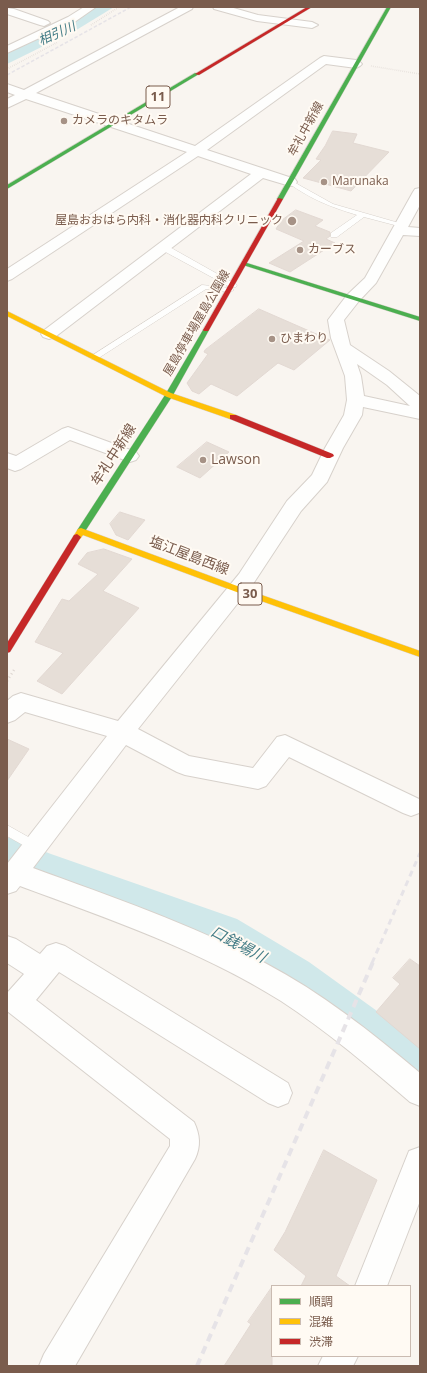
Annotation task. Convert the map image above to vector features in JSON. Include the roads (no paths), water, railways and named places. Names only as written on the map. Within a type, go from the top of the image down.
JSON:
[{"type":"main road","name":"11","points":[[7,187],[109,121],[285,15],[310,7]]},
{"type":"main road","name":"牟礼中新線","points":[[245,264],[290,182],[363,65],[389,7]]},
{"type":"main road","points":[[254,28],[267,20]]},
{"type":"main road","name":"11","points":[[81,132],[109,121],[151,90]]},
{"type":"main road","name":"屋島停車場屋島公園線","points":[[7,313],[170,395],[245,264],[420,319]]},
{"type":"main road","points":[[170,395],[249,422],[330,456]]},
{"type":"main road","name":"牟礼中新線","points":[[82,531],[170,395]]},
{"type":"main road","points":[[7,650],[82,531]]},
{"type":"main road","name":"塩江屋島西線","points":[[82,531],[237,589],[420,654]]},
{"type":"street","points":[[7,50],[72,19],[91,7]]},
{"type":"street","points":[[7,104],[188,7]]},
{"type":"street","points":[[218,7],[267,20],[285,15],[312,25]]},
{"type":"street","points":[[12,10],[44,23]]},
{"type":"street","points":[[7,39],[18,44]]},
{"type":"street","points":[[7,276],[197,151],[324,60],[363,65]]},
{"type":"street","points":[[7,88],[290,182]]},
{"type":"street","points":[[49,334],[262,172]]},
{"type":"street","points":[[420,192],[371,280],[353,298],[336,320],[342,347],[353,376],[356,400],[353,415],[330,456],[320,478],[294,506],[246,579],[123,732],[34,849],[12,875],[193,940],[239,963],[288,990],[320,1010],[333,1022],[355,1036],[420,1092]]},
{"type":"street","points":[[401,227],[420,232]]},
{"type":"street","points":[[342,347],[369,363],[406,392],[420,406]]},
{"type":"street","points":[[356,400],[420,414]]},
{"type":"street","points":[[7,459],[15,465],[68,433],[130,456]]},
{"type":"street","points":[[7,714],[21,702],[123,732],[185,765],[258,779],[286,744],[410,806]]},
{"type":"street","points":[[7,948],[43,971]]},
{"type":"street","points":[[56,1366],[185,1149],[184,1132],[17,1002],[56,955],[278,1093]]},
{"type":"street","points":[[371,1285],[420,1162]]},
{"type":"street","points":[[334,1366],[340,1357]]},
{"type":"lane","points":[[290,182],[314,197],[331,205],[401,227]]},
{"type":"lane","points":[[334,235],[363,214]]},
{"type":"lane","points":[[164,247],[231,287]]},
{"type":"lane","points":[[94,357],[204,287],[231,287]]},
{"type":"lane","points":[[7,830],[34,849]]},
{"type":"water","name":"相引川","points":[[94,7],[114,7],[78,29],[7,64],[7,53]]},
{"type":"waterway","name":"口銭場川","points":[[7,854],[42,869],[222,933],[294,976],[386,1045],[420,1075]]},
{"type":"railway","points":[[7,75],[131,7]]},
{"type":"railway","points":[[372,963],[420,853]]},
{"type":"railway","points":[[197,1366],[373,962]]},
{"type":"place","name":"カメラのキタムラ","points":[[64,121]]},
{"type":"place","name":"Marunaka","points":[[324,182]]},
{"type":"place","name":"屋島おおはら内科・消化器内科クリニック","points":[[292,221]]},
{"type":"place","name":"カーブス","points":[[300,250]]},
{"type":"place","name":"ひまわり","points":[[272,339]]},
{"type":"place","name":"Lawson","points":[[203,460]]}]
